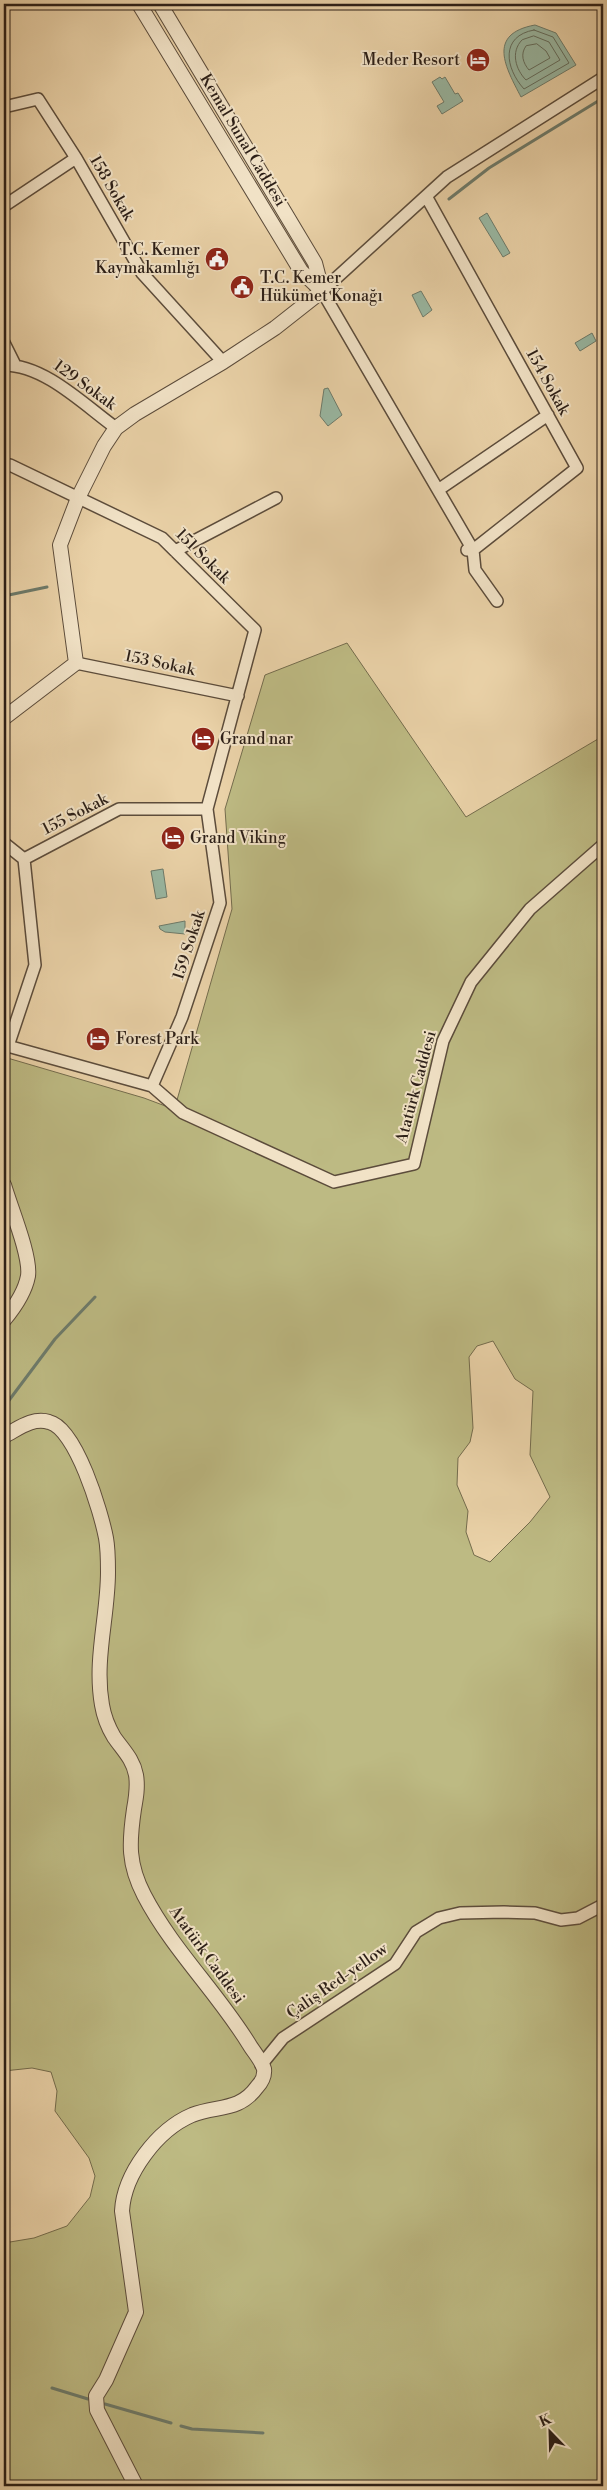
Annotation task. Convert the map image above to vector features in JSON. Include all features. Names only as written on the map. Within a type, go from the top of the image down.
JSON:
[{"type":"street","name":"Kemal Sunal Caddesi","points":[[139,4],[301,271],[322,291],[438,490],[470,550],[476,570],[497,602]]},
{"type":"street","name":"Kemal Sunal Caddesi","points":[[160,4],[315,263],[322,291]]},
{"type":"street","points":[[4,718],[76,663],[60,545],[78,498],[104,446],[116,428],[135,414],[223,362],[275,328],[322,291],[447,177],[603,78]]},
{"type":"street","name":"158 Sokak","points":[[4,107],[38,99],[76,158],[142,273],[223,362]]},
{"type":"street","points":[[4,206],[76,158]]},
{"type":"street","name":"154 Sokak","points":[[426,196],[577,468],[470,550]]},
{"type":"street","points":[[274,226],[288,219]]},
{"type":"street","points":[[4,342],[9,365]]},
{"type":"street","name":"129 Sokak","points":[[9,365],[39,372],[116,428]]},
{"type":"street","points":[[438,490],[548,415]]},
{"type":"street","name":"151 Sokak","points":[[4,467],[10,465],[162,538],[255,630],[238,696]]},
{"type":"street","points":[[175,551],[276,498]]},
{"type":"street","name":"153 Sokak","points":[[76,663],[238,696]]},
{"type":"street","points":[[207,809],[238,696]]},
{"type":"street","name":"155 Sokak","points":[[24,859],[119,809],[207,809]]},
{"type":"street","name":"159 Sokak","points":[[152,1086],[182,1017],[220,903],[207,809]]},
{"type":"street","points":[[4,843],[24,859],[35,965],[6,1045]]},
{"type":"street","name":"Atatürk Caddesi","points":[[6,1045],[152,1086],[183,1113],[334,1182],[414,1164],[443,1041],[471,982],[530,909],[603,845]]},
{"type":"street","points":[[4,1185],[28,1262],[28,1276],[18,1299],[4,1320]]},
{"type":"street","name":"Atatürk Caddesi","points":[[4,1436],[31,1422],[50,1422],[60,1427],[79,1454],[106,1538],[108,1574],[100,1670],[102,1702],[106,1721],[131,1760],[136,1774],[137,1788],[129,1844],[133,1872],[162,1926],[240,2029],[261,2065]]},
{"type":"street","name":"Çaliş Red-yellow","points":[[261,2065],[283,2038],[395,1964],[416,1932],[439,1918],[460,1913],[504,1912],[535,1913],[561,1920],[578,1918],[603,1905]]},
{"type":"street","points":[[136,2486],[97,2410],[96,2396],[106,2380],[136,2312],[122,2211],[122,2198],[140,2161],[171,2128],[191,2116],[215,2109],[236,2106],[251,2096],[262,2081],[264,2070],[261,2065]]},
{"type":"shaded area","points":[[347,643],[466,817],[603,736],[603,2486],[4,2486],[4,2243],[34,2238],[67,2226],[90,2197],[95,2176],[89,2158],[55,2111],[57,2091],[51,2072],[32,2068],[4,2071],[4,1057],[144,1098],[168,1107],[177,1100],[232,909],[225,809],[265,675]],"holes":[[[493,1341],[515,1379],[533,1391],[530,1455],[550,1497],[530,1522],[490,1562],[474,1555],[466,1532],[468,1511],[457,1485],[458,1458],[470,1442],[473,1428],[469,1357],[477,1346]]]},
{"type":"water","points":[[535,25],[556,33],[576,65],[521,97],[506,64],[505,44],[510,36],[520,29]]},
{"type":"water","points":[[440,77],[442,79],[445,77],[455,94],[458,93],[463,101],[442,114],[437,106],[444,102],[432,82]]},
{"type":"water","points":[[487,213],[510,253],[503,257],[479,218]]},
{"type":"water","points":[[421,291],[432,310],[423,317],[412,295]]},
{"type":"water","points":[[592,333],[596,341],[580,351],[575,343]]},
{"type":"water","points":[[328,388],[342,415],[328,426],[320,416],[324,389]]},
{"type":"water","points":[[163,869],[167,897],[156,899],[151,871]]},
{"type":"water","points":[[185,921],[185,934],[165,932],[159,926]]},
{"type":"waterway","points":[[449,199],[489,168],[603,98]]},
{"type":"waterway","points":[[4,596],[47,587]]},
{"type":"waterway","points":[[4,1407],[55,1339],[95,1297]]},
{"type":"waterway","points":[[52,2388],[88,2399]]},
{"type":"waterway","points":[[105,2404],[171,2423]]},
{"type":"waterway","points":[[181,2426],[192,2429],[263,2433]]},
{"type":"place","name":"Meder Resort","points":[[478,60]]},
{"type":"place","name":"T.C. Kemer Kaymakamlığı","points":[[217,259]]},
{"type":"place","name":"T.C. Kemer Hükümet Konağı","points":[[242,287]]},
{"type":"place","name":"Grand nar","points":[[203,739]]},
{"type":"place","name":"Grand Viking","points":[[173,838]]},
{"type":"place","name":"Forest Park","points":[[98,1039]]}]
